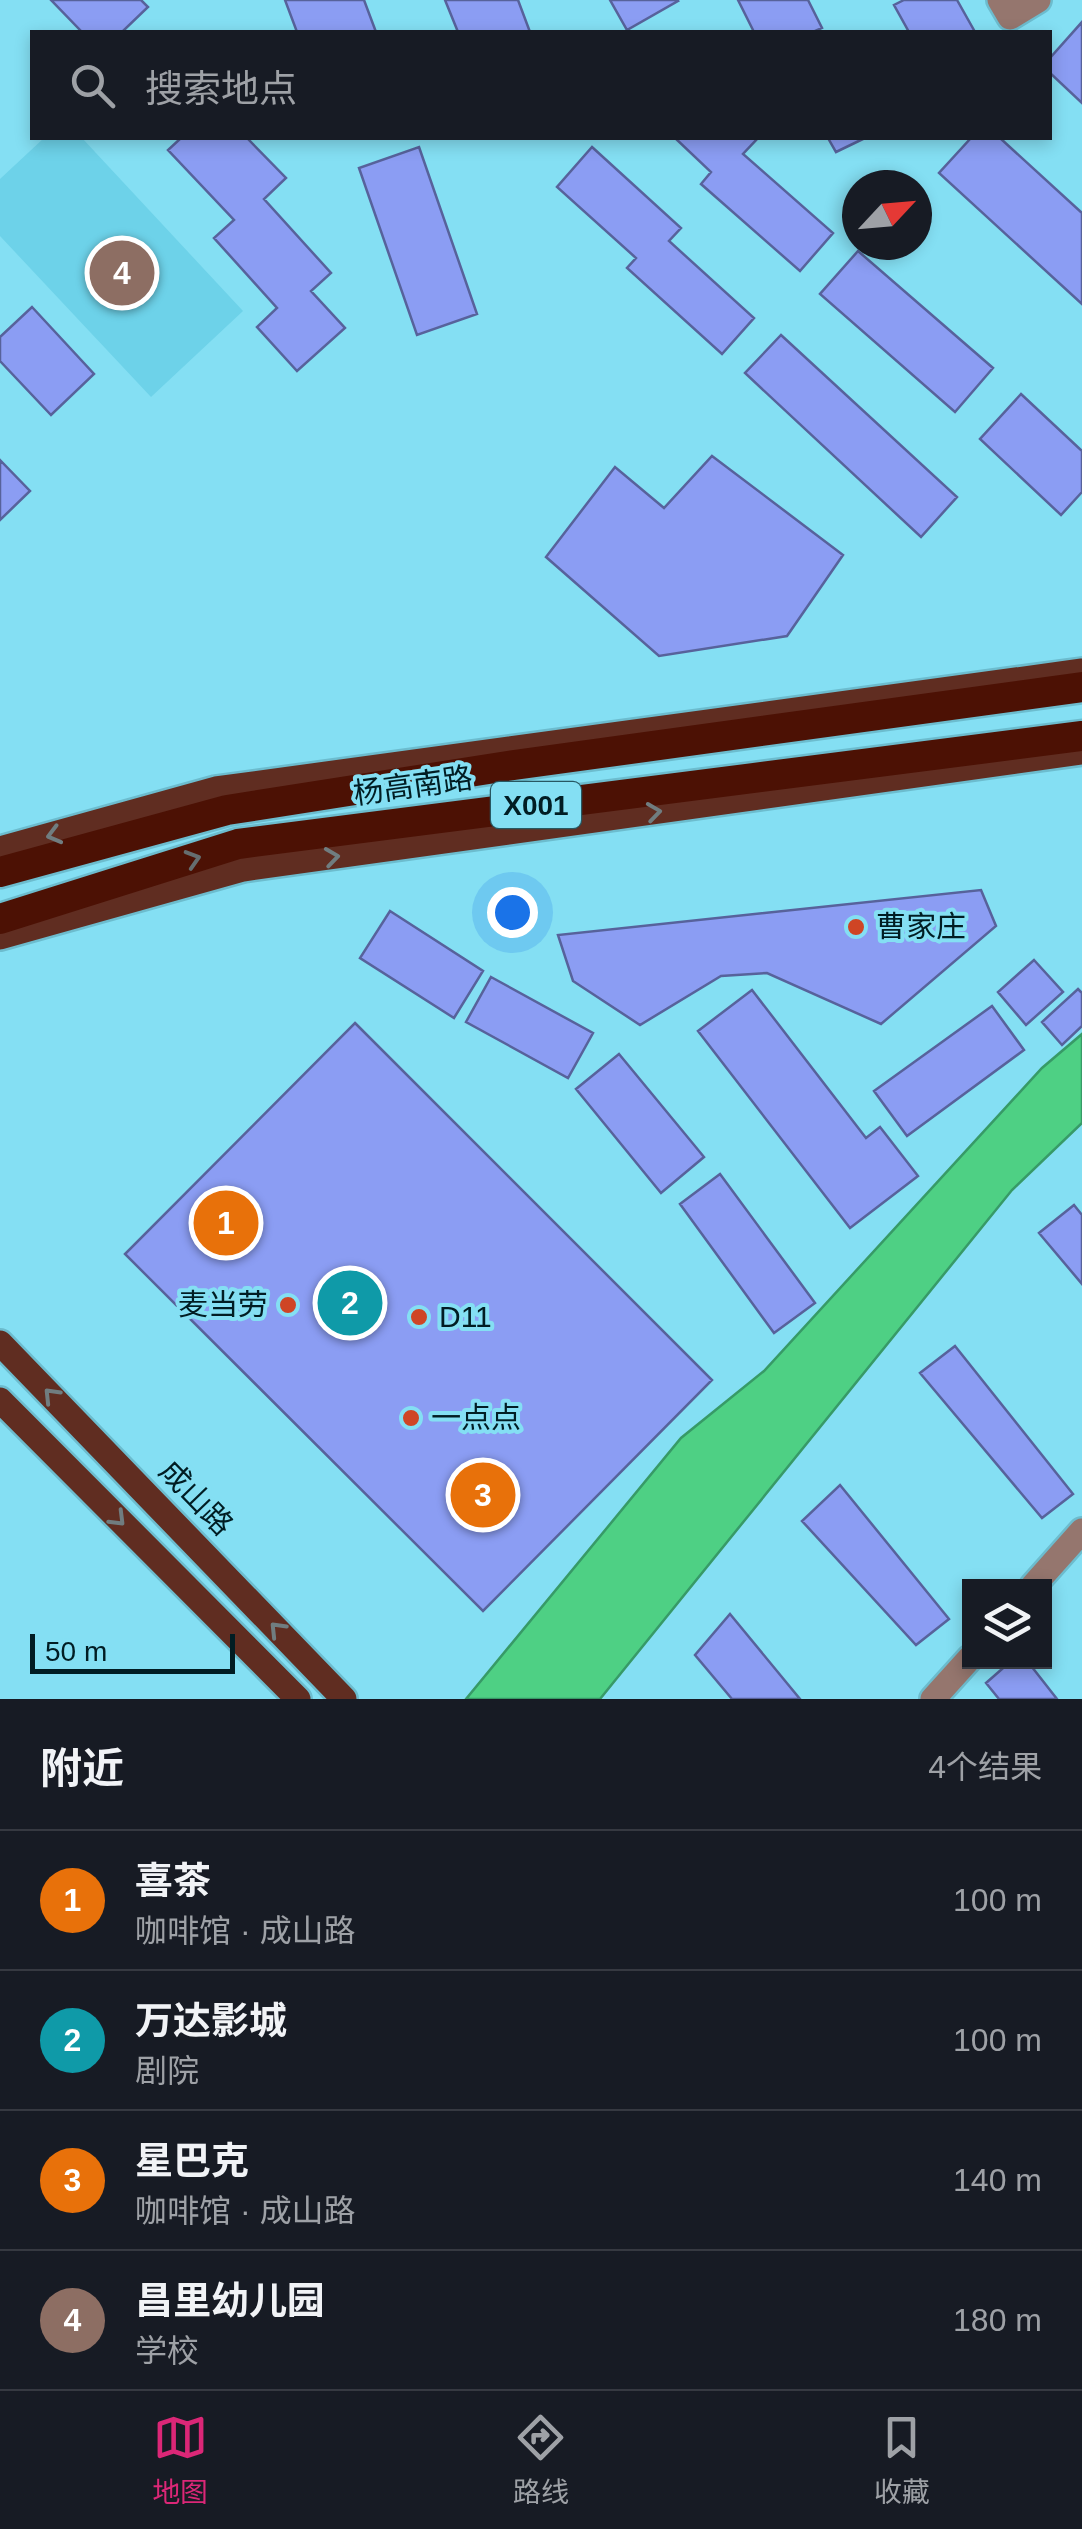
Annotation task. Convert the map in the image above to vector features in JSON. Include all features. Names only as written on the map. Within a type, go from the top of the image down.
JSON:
[{"type":"highway","name":"杨高南路","points":[[0,872],[227,810],[514,764],[1082,687]]},
{"type":"highway","name":"杨高南路","points":[[0,920],[238,844],[1082,736]]},
{"type":"main road","name":"杨高南路","points":[[0,849],[216,789],[1082,671]]},
{"type":"main road","name":"杨高南路","points":[[0,937],[243,869],[1082,752]]},
{"type":"main road","name":"成山路","points":[[0,1342],[344,1699]]},
{"type":"main road","points":[[0,1400],[298,1699]]},
{"type":"lane","points":[[1000,0],[1010,17],[1038,0]]},
{"type":"lane","points":[[1038,1579],[1082,1531]]},
{"type":"lane","points":[[933,1699],[962,1667]]},
{"type":"shaded area","points":[[42,140],[84,140],[243,311],[151,397],[0,236],[0,179]]},
{"type":"shaded area","points":[[1082,1034],[1082,1123],[1012,1190],[600,1699],[466,1699],[681,1438],[764,1371],[1042,1068]]},
{"type":"building","points":[[51,0],[141,0],[148,7],[124,30],[80,30]]},
{"type":"building","points":[[285,0],[364,0],[375,30],[296,30]]},
{"type":"building","points":[[445,0],[518,0],[529,30],[457,30]]},
{"type":"building","points":[[610,0],[677,0],[678,1],[627,30]]},
{"type":"building","points":[[738,0],[808,0],[822,28],[818,30],[753,30]]},
{"type":"building","points":[[904,0],[957,0],[974,30],[908,30],[894,5]]},
{"type":"building","points":[[1082,22],[1082,103],[1052,75],[1052,56]]},
{"type":"building","points":[[179,140],[249,140],[286,178],[264,199],[331,273],[311,291],[345,328],[297,371],[257,327],[277,308],[214,238],[234,220],[168,150]]},
{"type":"building","points":[[677,140],[756,140],[743,154],[833,233],[800,271],[701,184],[711,172]]},
{"type":"building","points":[[829,140],[861,140],[836,152]]},
{"type":"building","points":[[969,140],[1002,140],[1082,213],[1082,304],[939,173]]},
{"type":"building","points":[[419,147],[477,314],[417,335],[359,168]]},
{"type":"building","points":[[592,147],[681,228],[669,241],[754,318],[722,354],[627,268],[636,258],[557,187]]},
{"type":"building","points":[[850,260],[868,260],[993,368],[955,412],[820,294]]},
{"type":"building","points":[[32,307],[94,374],[51,415],[0,361],[0,337]]},
{"type":"building","points":[[781,335],[957,497],[921,537],[745,373]]},
{"type":"building","points":[[1021,394],[1082,451],[1082,492],[1061,515],[980,439]]},
{"type":"building","points":[[712,456],[843,555],[787,636],[659,656],[546,557],[615,467],[664,508]]},
{"type":"building","points":[[0,460],[30,491],[0,520]]},
{"type":"building","points":[[981,890],[996,926],[881,1024],[767,973],[721,976],[640,1025],[573,981],[558,935]]},
{"type":"building","points":[[390,911],[483,971],[454,1018],[360,958]]},
{"type":"building","points":[[1034,960],[1063,992],[1026,1025],[998,992]]},
{"type":"building","points":[[491,977],[593,1033],[568,1078],[466,1022]]},
{"type":"building","points":[[1078,989],[1082,993],[1082,1026],[1062,1045],[1042,1022]]},
{"type":"building","points":[[752,990],[866,1138],[880,1127],[918,1176],[850,1228],[698,1031]]},
{"type":"building","points":[[992,1006],[1024,1050],[907,1136],[874,1091]]},
{"type":"building","name":"D11","points":[[355,1023],[712,1380],[483,1611],[125,1254]]},
{"type":"building","points":[[619,1054],[704,1157],[661,1193],[576,1089]]},
{"type":"building","points":[[720,1174],[815,1303],[774,1333],[680,1204]]},
{"type":"building","points":[[1074,1205],[1082,1215],[1082,1284],[1039,1233]]},
{"type":"building","points":[[955,1346],[1073,1494],[1042,1518],[920,1373]]},
{"type":"building","points":[[840,1485],[949,1619],[916,1645],[802,1521]]},
{"type":"building","points":[[730,1614],[800,1699],[732,1699],[695,1655]]},
{"type":"building","points":[[1002,1669],[1033,1669],[1057,1699],[999,1699],[986,1683]]},
{"type":"place","name":"昌里幼儿园","points":[[122,273]]},
{"type":"place","name":"曹家庄","points":[[856,927]]},
{"type":"place","name":"喜茶","points":[[226,1223]]},
{"type":"place","name":"万达影城","points":[[350,1303]]},
{"type":"place","name":"麦当劳","points":[[288,1305]]},
{"type":"place","name":"D11","points":[[419,1317]]},
{"type":"place","name":"一点点","points":[[411,1418]]},
{"type":"place","name":"星巴克","points":[[483,1495]]}]
